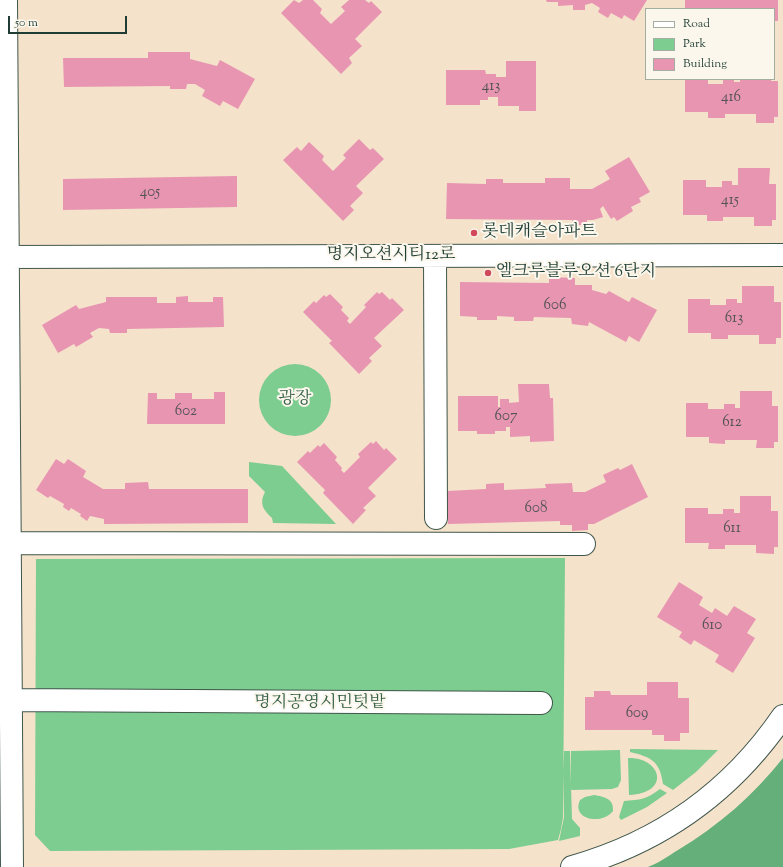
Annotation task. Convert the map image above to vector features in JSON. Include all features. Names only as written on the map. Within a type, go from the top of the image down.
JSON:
[{"type":"street","points":[[6,0],[4,257],[5,507],[10,543],[12,867]]},
{"type":"street","name":"명지오션시티12로","points":[[4,257],[783,255]]},
{"type":"street","points":[[435,256],[436,518]]},
{"type":"street","points":[[10,543],[584,544]]},
{"type":"street","points":[[11,700],[541,703]]},
{"type":"street","points":[[572,867],[597,860],[630,847],[655,835],[689,812],[716,792],[746,762],[783,716]]},
{"type":"green space","name":"광장","points":[[295,364],[315,370],[325,380],[331,400],[325,420],[315,430],[295,436],[275,430],[265,420],[259,400],[265,380],[275,370]]},
{"type":"green space","points":[[249,462],[282,466],[336,524],[273,523],[272,518],[264,509],[262,503],[265,492],[249,476]]},
{"type":"green space","name":"명지공영시민텃밭","points":[[565,558],[563,817],[558,840],[509,849],[50,851],[35,835],[36,559]]},
{"type":"green space","points":[[630,749],[718,750],[696,772],[673,790],[663,784],[660,770],[653,761],[644,756],[630,752]]},
{"type":"green space","points":[[620,750],[621,780],[618,787],[612,789],[571,790],[571,751]]},
{"type":"green space","points":[[563,751],[570,751],[572,819],[580,828],[580,836],[559,841],[564,817]]},
{"type":"green space","points":[[628,758],[639,759],[648,763],[654,769],[657,775],[656,782],[652,788],[643,793],[629,795]]},
{"type":"green space","points":[[783,758],[783,867],[648,867],[693,841],[735,809],[760,785]]},
{"type":"green space","points":[[660,789],[667,793],[647,807],[621,820],[619,817],[624,801],[643,798]]},
{"type":"green space","points":[[594,795],[608,799],[612,803],[613,811],[608,816],[595,819],[583,816],[580,812],[578,807],[580,800]]},
{"type":"building","points":[[294,0],[299,3],[303,0],[313,0],[322,9],[320,13],[331,24],[345,11],[341,7],[349,0],[365,0],[369,3],[371,1],[382,12],[355,39],[362,46],[349,58],[352,63],[341,74],[281,13]]},
{"type":"building","points":[[546,0],[647,0],[634,21],[624,15],[622,19],[611,13],[608,18],[598,12],[600,8],[592,3],[585,5],[585,10],[573,10],[573,5],[558,6],[558,2],[547,2]]},
{"type":"building","points":[[685,0],[778,0],[778,21],[775,21],[775,8],[685,8]]},
{"type":"building","points":[[148,52],[190,52],[190,59],[217,66],[220,60],[255,79],[238,109],[223,101],[220,106],[202,96],[205,90],[195,84],[187,84],[186,89],[170,89],[170,86],[64,87],[63,58],[148,58]]},
{"type":"building","points":[[506,61],[536,61],[536,111],[519,111],[519,106],[498,106],[498,97],[488,97],[488,100],[480,100],[480,105],[446,105],[446,70],[485,70],[486,74],[496,74],[496,77],[506,77]]},
{"type":"building","points":[[685,80],[708,80],[708,84],[723,84],[723,80],[734,80],[734,82],[740,82],[740,80],[778,81],[778,117],[774,117],[774,123],[756,123],[756,114],[725,114],[725,118],[708,118],[708,112],[685,112]]},
{"type":"building","points":[[359,139],[370,150],[373,148],[384,159],[356,186],[363,193],[350,206],[354,210],[343,221],[283,160],[297,147],[301,151],[309,142],[324,156],[322,160],[333,171],[346,158],[343,155]]},
{"type":"building","points":[[629,157],[650,192],[639,198],[641,202],[631,207],[633,211],[617,221],[614,217],[611,219],[603,206],[600,209],[603,217],[587,220],[587,225],[573,225],[572,220],[446,219],[447,183],[486,184],[486,179],[503,179],[503,183],[545,183],[545,178],[570,178],[570,189],[592,189],[610,179],[605,171]]},
{"type":"building","points":[[738,168],[770,168],[769,184],[776,184],[776,220],[772,220],[772,226],[754,226],[754,217],[723,217],[723,221],[707,221],[707,215],[683,215],[683,180],[706,180],[706,187],[722,187],[722,181],[732,181],[732,185],[738,185]]},
{"type":"building","points":[[237,176],[237,207],[63,210],[63,179]]},
{"type":"building","points":[[549,277],[575,278],[575,285],[592,285],[592,290],[606,294],[609,291],[629,302],[632,297],[657,310],[639,342],[629,336],[626,342],[589,322],[588,326],[572,324],[571,318],[534,317],[533,321],[514,321],[514,317],[497,316],[497,320],[477,320],[477,317],[460,316],[460,282],[549,283]]},
{"type":"building","points":[[742,286],[774,286],[774,302],[781,302],[781,338],[776,338],[776,344],[759,344],[759,335],[728,335],[728,339],[711,339],[711,333],[688,333],[688,299],[710,299],[710,305],[726,305],[726,299],[737,299],[737,303],[742,303]]},
{"type":"building","points":[[377,292],[379,294],[382,292],[390,300],[392,298],[404,310],[374,338],[382,346],[369,358],[372,361],[359,374],[329,343],[332,341],[303,312],[314,301],[316,303],[324,295],[326,297],[330,294],[343,307],[341,310],[349,318],[347,321],[350,324],[366,307],[364,305]]},
{"type":"building","points":[[188,296],[188,302],[213,302],[213,297],[223,297],[224,327],[127,329],[127,333],[110,333],[109,329],[99,328],[90,333],[93,337],[76,347],[74,344],[58,353],[42,325],[76,305],[79,309],[106,302],[106,297],[157,297],[157,303],[176,303],[176,297]]},
{"type":"building","points":[[518,384],[549,384],[550,398],[553,398],[554,441],[530,442],[530,436],[510,437],[510,427],[506,427],[506,431],[495,431],[495,434],[477,434],[477,431],[458,431],[458,396],[498,396],[498,407],[500,407],[500,399],[509,399],[509,403],[519,402]]},
{"type":"building","points":[[740,391],[772,391],[772,406],[778,406],[778,442],[774,442],[774,448],[756,448],[757,440],[725,440],[725,444],[709,443],[709,437],[686,437],[686,403],[708,403],[708,409],[724,409],[724,404],[735,404],[735,408],[740,408]]},
{"type":"building","points":[[214,392],[225,392],[225,424],[147,424],[148,393],[157,393],[157,399],[175,399],[175,393],[192,393],[192,399],[214,399]]},
{"type":"building","points":[[376,441],[384,450],[386,448],[397,459],[368,488],[376,496],[363,508],[366,510],[353,524],[323,493],[325,490],[297,462],[308,451],[310,453],[318,445],[320,447],[324,443],[337,457],[335,460],[342,468],[341,470],[344,473],[360,457],[358,454],[371,442],[373,444]]},
{"type":"building","points":[[56,459],[64,464],[68,459],[86,471],[83,477],[103,489],[125,489],[125,483],[148,482],[149,489],[248,489],[248,523],[104,524],[104,519],[90,516],[87,521],[80,516],[81,514],[71,508],[69,511],[63,507],[64,504],[50,496],[48,498],[36,490]]},
{"type":"building","points":[[632,464],[648,497],[594,524],[588,524],[588,530],[572,531],[572,525],[560,525],[560,521],[448,524],[447,491],[486,489],[486,484],[504,483],[504,490],[546,488],[545,484],[572,483],[573,492],[585,492],[606,482],[603,475],[618,468],[620,470]]},
{"type":"building","points":[[740,496],[771,496],[771,511],[778,511],[778,547],[774,547],[774,554],[756,553],[756,545],[725,545],[725,549],[708,549],[709,543],[685,543],[685,508],[708,508],[708,514],[723,514],[723,509],[734,509],[734,513],[740,513]]},
{"type":"building","points":[[679,582],[703,597],[699,605],[712,613],[715,608],[727,616],[734,606],[756,619],[747,633],[755,638],[733,673],[715,662],[719,655],[694,640],[691,645],[679,637],[682,632],[657,617]]},
{"type":"building","points":[[647,682],[678,682],[678,698],[689,698],[689,733],[680,733],[680,741],[664,741],[664,735],[652,735],[652,730],[585,730],[585,697],[594,697],[594,691],[610,691],[611,695],[647,695]]},
{"type":"place","name":"롯데캐슬아파트","points":[[474,233]]},
{"type":"place","name":"엘크루블루오션 6단지","points":[[488,273]]}]
